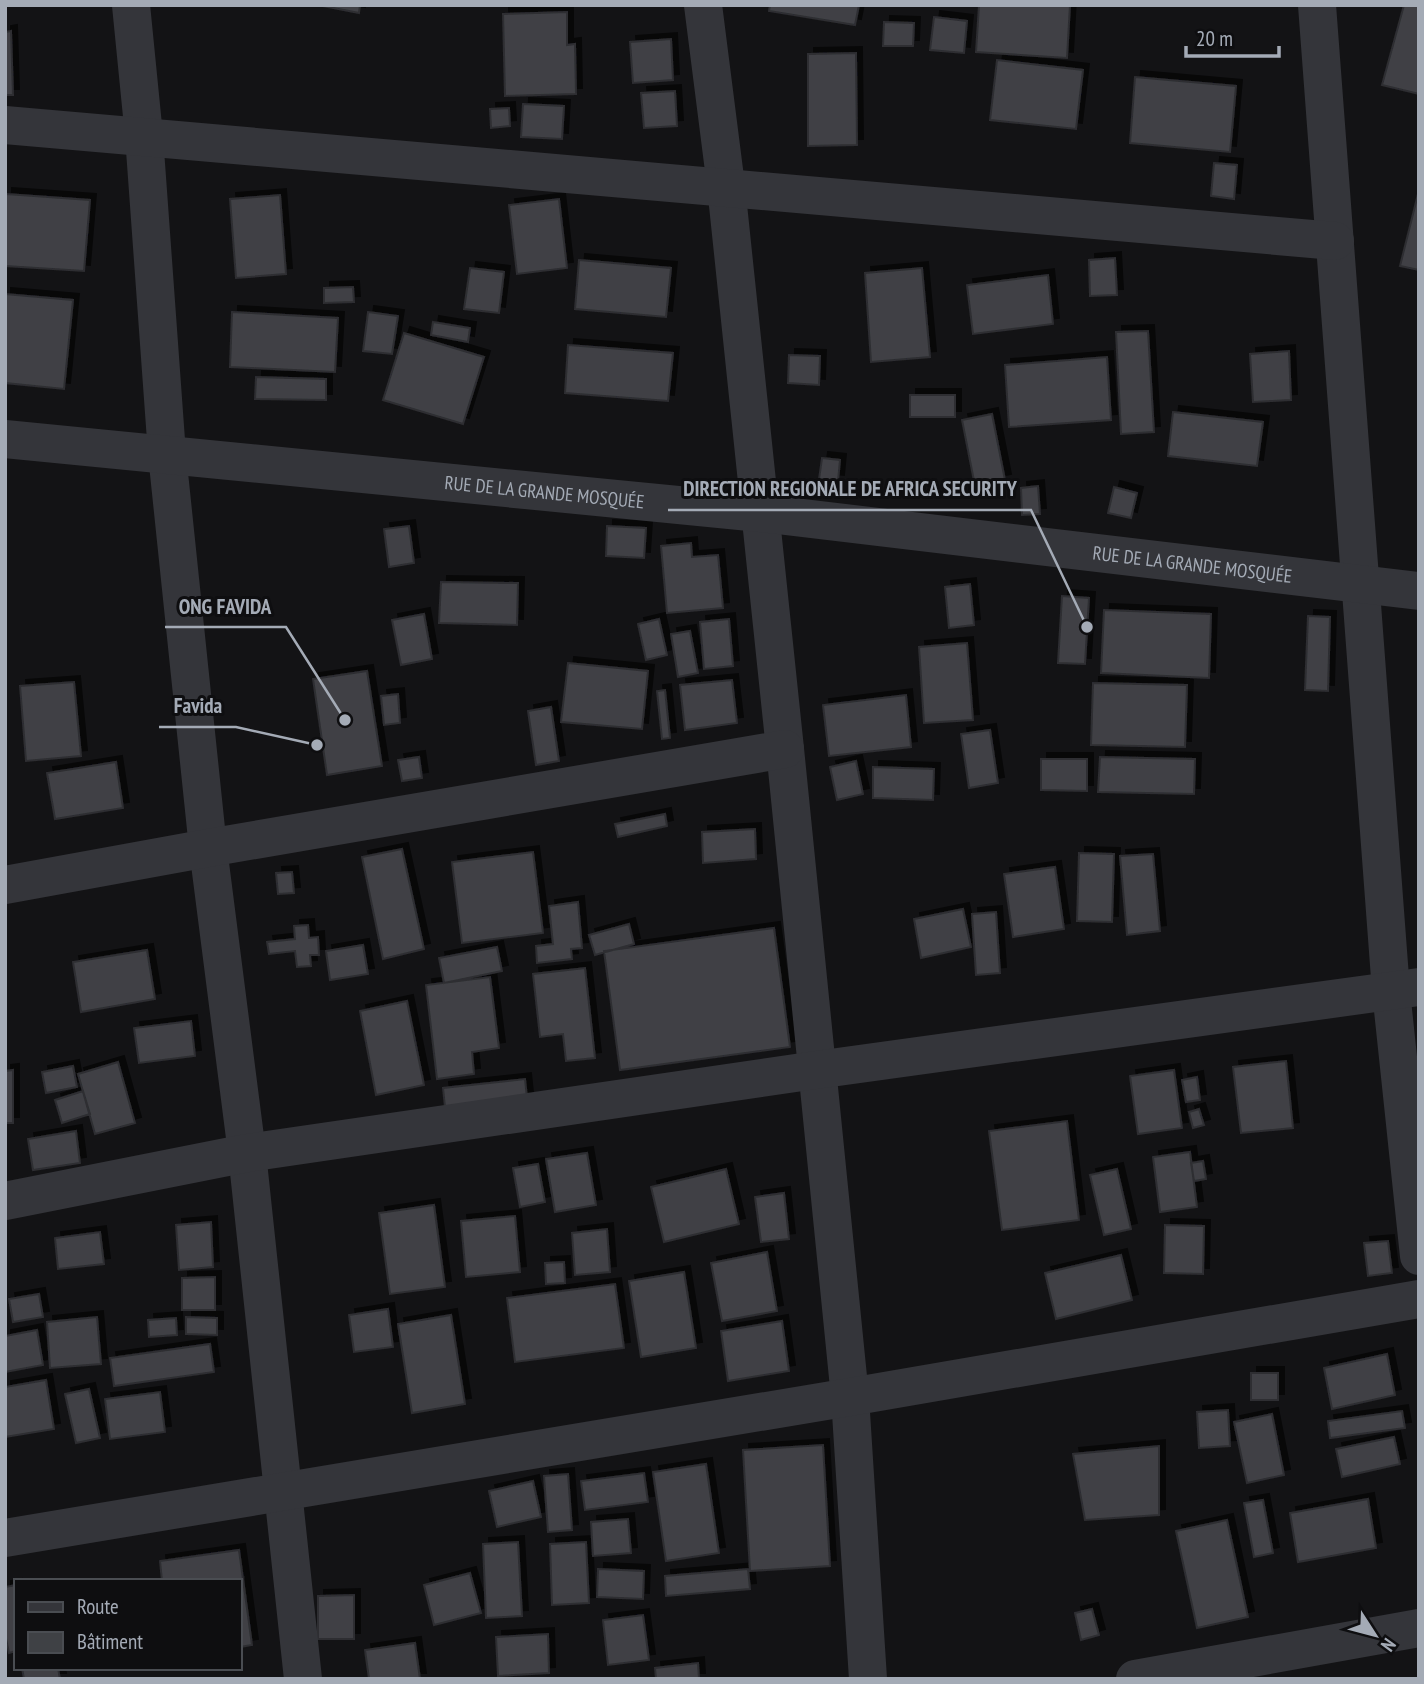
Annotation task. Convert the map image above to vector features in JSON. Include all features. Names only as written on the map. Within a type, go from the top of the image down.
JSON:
[{"type":"street","points":[[131,5],[144,136],[167,454],[208,848],[247,1153],[303,1679]]},
{"type":"street","points":[[703,5],[726,186],[850,1397],[869,1679]]},
{"type":"street","points":[[1317,5],[1361,585],[1405,989],[1419,1256]]},
{"type":"street","points":[[5,125],[1335,241]]},
{"type":"street","name":"RUE DE LA GRANDE MOSQUÉE","points":[[5,439],[760,513],[1419,591]]},
{"type":"street","points":[[5,885],[785,749]]},
{"type":"street","points":[[5,1201],[247,1153],[816,1070],[1405,989]]},
{"type":"street","points":[[5,1538],[1419,1299]]},
{"type":"street","points":[[1135,1679],[1419,1629]]},
{"type":"building","points":[[318,5],[360,5],[359,13]]},
{"type":"building","points":[[770,5],[859,5],[855,25],[769,11]]},
{"type":"building","points":[[979,5],[1070,5],[1067,58],[976,52]]},
{"type":"building","points":[[1404,5],[1419,5],[1419,94],[1382,85]]},
{"type":"building","points":[[567,12],[567,45],[575,44],[576,94],[505,96],[503,14]]},
{"type":"building","points":[[934,17],[967,21],[964,53],[930,50]]},
{"type":"building","points":[[884,22],[914,23],[913,46],[883,46]]},
{"type":"building","points":[[11,31],[13,95],[5,95],[5,32]]},
{"type":"building","points":[[671,39],[673,80],[633,83],[630,42]]},
{"type":"building","points":[[856,53],[857,145],[808,146],[808,54]]},
{"type":"building","points":[[997,60],[1083,70],[1076,129],[990,120]]},
{"type":"building","points":[[1135,77],[1236,86],[1230,152],[1130,143]]},
{"type":"building","points":[[675,91],[677,126],[644,128],[641,93]]},
{"type":"building","points":[[523,104],[564,106],[562,139],[521,137]]},
{"type":"building","points":[[509,108],[510,126],[491,128],[490,109]]},
{"type":"building","points":[[1214,163],[1237,165],[1234,199],[1211,196]]},
{"type":"building","points":[[1419,190],[1419,270],[1400,266]]},
{"type":"building","points":[[6,194],[90,200],[84,271],[5,266]]},
{"type":"building","points":[[280,195],[286,274],[236,278],[230,199]]},
{"type":"building","points":[[559,199],[567,268],[517,274],[509,205]]},
{"type":"building","points":[[1115,258],[1117,295],[1090,296],[1089,260]]},
{"type":"building","points":[[579,260],[671,268],[666,317],[575,309]]},
{"type":"building","points":[[470,268],[504,272],[499,313],[464,309]]},
{"type":"building","points":[[922,268],[930,357],[871,362],[865,273]]},
{"type":"building","points":[[1048,275],[1053,324],[973,334],[967,285]]},
{"type":"building","points":[[353,287],[354,302],[324,303],[324,288]]},
{"type":"building","points":[[5,294],[73,300],[64,389],[5,383]]},
{"type":"building","points":[[232,312],[338,318],[335,372],[230,367]]},
{"type":"building","points":[[368,312],[398,316],[392,354],[363,351]]},
{"type":"building","points":[[433,322],[470,328],[468,342],[431,335]]},
{"type":"building","points":[[1148,331],[1154,432],[1121,434],[1116,332]]},
{"type":"building","points":[[404,333],[484,357],[463,424],[383,400]]},
{"type":"building","points":[[568,345],[673,353],[668,401],[565,393]]},
{"type":"building","points":[[1289,351],[1291,400],[1253,402],[1250,354]]},
{"type":"building","points":[[789,355],[820,356],[819,385],[788,383]]},
{"type":"building","points":[[1107,357],[1111,420],[1009,427],[1005,365]]},
{"type":"building","points":[[256,377],[326,379],[326,400],[255,399]]},
{"type":"building","points":[[910,395],[955,395],[955,417],[910,417]]},
{"type":"building","points":[[1173,412],[1263,422],[1257,466],[1168,456]]},
{"type":"building","points":[[992,414],[1005,480],[975,486],[962,420]]},
{"type":"building","points":[[822,458],[840,460],[838,481],[819,479]]},
{"type":"building","points":[[1038,486],[1040,514],[1022,515],[1021,488]]},
{"type":"building","points":[[1114,487],[1137,493],[1131,518],[1108,513]]},
{"type":"building","points":[[409,526],[414,563],[389,567],[384,529]]},
{"type":"building","points":[[607,526],[646,528],[644,558],[606,556]]},
{"type":"building","points":[[691,543],[692,557],[718,555],[723,608],[667,613],[661,546]]},
{"type":"building","points":[[441,582],[518,583],[517,625],[439,623]]},
{"type":"building","points":[[970,584],[974,625],[949,628],[945,587]]},
{"type":"building","points":[[1062,596],[1089,598],[1085,664],[1058,663]]},
{"type":"building","points":[[1104,610],[1211,614],[1209,678],[1101,673]]},
{"type":"building","points":[[424,614],[432,659],[401,665],[392,620]]},
{"type":"building","points":[[1308,616],[1330,617],[1328,691],[1305,690]]},
{"type":"building","points":[[659,619],[667,655],[646,660],[638,624]]},
{"type":"building","points":[[729,619],[733,666],[704,669],[700,622]]},
{"type":"building","points":[[690,631],[698,673],[678,677],[671,634]]},
{"type":"building","points":[[967,643],[973,720],[924,723],[919,647]]},
{"type":"building","points":[[568,663],[648,671],[642,729],[561,722]]},
{"type":"building","points":[[367,671],[382,766],[327,775],[313,679]]},
{"type":"building","points":[[732,680],[737,723],[685,730],[680,685]]},
{"type":"building","points":[[74,682],[81,756],[26,761],[20,686]]},
{"type":"building","points":[[1093,683],[1187,685],[1185,747],[1091,745]]},
{"type":"building","points":[[665,690],[670,738],[662,739],[657,691]]},
{"type":"building","points":[[398,694],[400,723],[384,725],[381,696]]},
{"type":"building","points":[[906,695],[911,747],[829,756],[823,705]]},
{"type":"building","points":[[551,707],[559,761],[536,765],[528,711]]},
{"type":"building","points":[[990,730],[998,783],[969,788],[961,734]]},
{"type":"building","points":[[419,757],[422,778],[402,781],[398,760]]},
{"type":"building","points":[[1100,757],[1195,759],[1194,794],[1098,792]]},
{"type":"building","points":[[1041,759],[1087,759],[1087,791],[1041,790]]},
{"type":"building","points":[[856,761],[863,794],[837,800],[830,767]]},
{"type":"building","points":[[116,762],[123,808],[55,819],[47,773]]},
{"type":"building","points":[[873,767],[934,769],[933,800],[873,798]]},
{"type":"building","points":[[665,814],[667,826],[618,837],[615,824]]},
{"type":"building","points":[[755,829],[756,859],[703,863],[702,832]]},
{"type":"building","points":[[402,849],[424,949],[383,959],[362,857]]},
{"type":"building","points":[[533,852],[543,933],[462,943],[452,862]]},
{"type":"building","points":[[1079,853],[1114,854],[1112,922],[1077,921]]},
{"type":"building","points":[[1153,854],[1160,931],[1127,935],[1120,856]]},
{"type":"building","points":[[1055,867],[1064,929],[1013,937],[1004,874]]},
{"type":"building","points":[[292,872],[294,893],[278,894],[276,873]]},
{"type":"building","points":[[578,902],[582,948],[571,949],[572,959],[537,963],[536,946],[553,944],[549,906]]},
{"type":"building","points":[[963,909],[971,947],[921,958],[914,919]]},
{"type":"building","points":[[996,912],[1000,973],[976,975],[972,914]]},
{"type":"building","points":[[629,924],[634,944],[595,955],[589,935]]},
{"type":"building","points":[[308,925],[309,938],[318,937],[319,955],[310,955],[311,966],[297,967],[295,951],[269,954],[267,942],[295,939],[294,926]]},
{"type":"building","points":[[774,928],[790,1047],[620,1070],[604,951]]},
{"type":"building","points":[[363,945],[368,974],[330,980],[326,951]]},
{"type":"building","points":[[497,947],[502,971],[444,983],[439,958]]},
{"type":"building","points":[[147,950],[155,999],[81,1012],[73,962]]},
{"type":"building","points":[[585,968],[595,1058],[566,1061],[563,1034],[540,1037],[533,974]]},
{"type":"building","points":[[490,977],[499,1048],[472,1052],[474,1074],[437,1079],[426,985]]},
{"type":"building","points":[[407,1001],[424,1085],[376,1095],[360,1011]]},
{"type":"building","points":[[191,1021],[195,1056],[139,1063],[134,1028]]},
{"type":"building","points":[[1286,1061],[1293,1128],[1241,1133],[1233,1067]]},
{"type":"building","points":[[118,1062],[135,1123],[95,1134],[78,1074]]},
{"type":"building","points":[[73,1066],[77,1087],[46,1093],[42,1072]]},
{"type":"building","points":[[13,1070],[13,1123],[5,1123],[5,1071]]},
{"type":"building","points":[[1174,1070],[1182,1128],[1138,1134],[1130,1076]]},
{"type":"building","points":[[1197,1077],[1200,1100],[1186,1102],[1182,1080]]},
{"type":"building","points":[[525,1079],[527,1098],[445,1107],[443,1088]]},
{"type":"building","points":[[83,1091],[90,1114],[62,1123],[55,1100]]},
{"type":"building","points":[[1199,1109],[1204,1125],[1193,1128],[1189,1112]]},
{"type":"building","points":[[1067,1121],[1079,1220],[1002,1230],[989,1131]]},
{"type":"building","points":[[76,1131],[80,1163],[33,1170],[28,1139]]},
{"type":"building","points":[[1190,1152],[1197,1207],[1160,1212],[1153,1157]]},
{"type":"building","points":[[587,1153],[596,1205],[555,1212],[546,1159]]},
{"type":"building","points":[[1203,1161],[1206,1179],[1194,1181],[1191,1163]]},
{"type":"building","points":[[538,1164],[545,1202],[520,1207],[513,1168]]},
{"type":"building","points":[[726,1169],[739,1224],[664,1242],[651,1187]]},
{"type":"building","points":[[1117,1169],[1131,1229],[1104,1235],[1090,1175]]},
{"type":"building","points":[[784,1193],[789,1239],[761,1242],[755,1197]]},
{"type":"building","points":[[434,1205],[445,1287],[390,1294],[379,1213]]},
{"type":"building","points":[[515,1216],[520,1272],[466,1277],[461,1221]]},
{"type":"building","points":[[211,1222],[213,1267],[179,1270],[176,1225]]},
{"type":"building","points":[[1165,1225],[1204,1226],[1203,1274],[1164,1273]]},
{"type":"building","points":[[607,1229],[610,1272],[575,1275],[572,1233]]},
{"type":"building","points":[[100,1232],[104,1264],[58,1269],[55,1238]]},
{"type":"building","points":[[1388,1241],[1392,1273],[1368,1276],[1364,1243]]},
{"type":"building","points":[[767,1252],[777,1311],[722,1321],[711,1263]]},
{"type":"building","points":[[1121,1255],[1132,1300],[1056,1319],[1045,1273]]},
{"type":"building","points":[[564,1262],[565,1283],[546,1284],[545,1263]]},
{"type":"building","points":[[684,1272],[696,1348],[641,1357],[629,1281]]},
{"type":"building","points":[[215,1277],[215,1310],[182,1310],[182,1278]]},
{"type":"building","points":[[615,1284],[624,1348],[515,1362],[507,1298]]},
{"type":"building","points":[[39,1294],[43,1317],[13,1322],[9,1299]]},
{"type":"building","points":[[388,1309],[393,1347],[354,1352],[349,1315]]},
{"type":"building","points":[[451,1315],[465,1404],[412,1413],[398,1324]]},
{"type":"building","points":[[97,1317],[101,1364],[50,1368],[47,1322]]},
{"type":"building","points":[[186,1317],[217,1318],[217,1335],[186,1334]]},
{"type":"building","points":[[176,1318],[177,1335],[149,1337],[148,1320]]},
{"type":"building","points":[[782,1321],[789,1371],[728,1381],[721,1331]]},
{"type":"building","points":[[37,1330],[43,1365],[5,1372],[5,1336]]},
{"type":"building","points":[[210,1344],[214,1372],[114,1386],[110,1358]]},
{"type":"building","points":[[1387,1354],[1395,1395],[1332,1409],[1324,1368]]},
{"type":"building","points":[[1251,1373],[1278,1373],[1278,1400],[1251,1400]]},
{"type":"building","points":[[46,1380],[54,1429],[5,1437],[5,1387]]},
{"type":"building","points":[[89,1389],[100,1438],[76,1443],[65,1394]]},
{"type":"building","points":[[160,1392],[165,1432],[110,1439],[105,1399]]},
{"type":"building","points":[[1228,1410],[1230,1446],[1199,1448],[1197,1412]]},
{"type":"building","points":[[1402,1411],[1405,1428],[1330,1438],[1328,1421]]},
{"type":"building","points":[[1272,1414],[1284,1475],[1247,1483],[1234,1422]]},
{"type":"building","points":[[1394,1437],[1400,1464],[1342,1477],[1336,1449]]},
{"type":"building","points":[[823,1445],[830,1566],[750,1571],[743,1450]]},
{"type":"building","points":[[1159,1446],[1159,1515],[1085,1520],[1073,1454]]},
{"type":"building","points":[[706,1464],[719,1553],[666,1561],[653,1472]]},
{"type":"building","points":[[644,1473],[648,1502],[585,1510],[581,1481]]},
{"type":"building","points":[[568,1474],[572,1530],[548,1532],[544,1476]]},
{"type":"building","points":[[533,1481],[541,1517],[497,1527],[489,1491]]},
{"type":"building","points":[[1368,1499],[1376,1548],[1298,1562],[1290,1513]]},
{"type":"building","points":[[1263,1500],[1273,1553],[1254,1557],[1244,1503]]},
{"type":"building","points":[[628,1519],[631,1553],[593,1556],[591,1522]]},
{"type":"building","points":[[1227,1520],[1248,1617],[1197,1628],[1176,1531]]},
{"type":"building","points":[[518,1542],[522,1616],[486,1618],[483,1544]]},
{"type":"building","points":[[586,1542],[589,1603],[552,1605],[550,1544]]},
{"type":"building","points":[[239,1550],[252,1645],[242,1647],[242,1579],[162,1579],[160,1561]]},
{"type":"building","points":[[598,1569],[644,1571],[643,1599],[597,1597]]},
{"type":"building","points":[[748,1569],[750,1589],[666,1596],[665,1576]]},
{"type":"building","points":[[470,1573],[481,1613],[434,1625],[424,1585]]},
{"type":"building","points":[[14,1585],[14,1652],[9,1653],[5,1634],[5,1587]]},
{"type":"building","points":[[354,1595],[354,1639],[318,1639],[318,1596]]},
{"type":"building","points":[[1092,1609],[1099,1635],[1081,1640],[1075,1613]]},
{"type":"building","points":[[643,1615],[649,1660],[608,1665],[603,1620]]},
{"type":"building","points":[[548,1634],[549,1673],[498,1676],[496,1637]]},
{"type":"building","points":[[415,1643],[420,1679],[369,1679],[365,1650]]},
{"type":"building","points":[[698,1663],[699,1679],[656,1679],[655,1668]]},
{"type":"building","points":[[22,1670],[58,1670],[60,1679],[24,1679]]},
{"type":"place","name":"DIRECTION REGIONALE DE AFRICA SECURITY","points":[[1087,627]]},
{"type":"place","name":"ONG FAVIDA","points":[[345,720]]},
{"type":"place","name":"Favida","points":[[317,745]]}]
